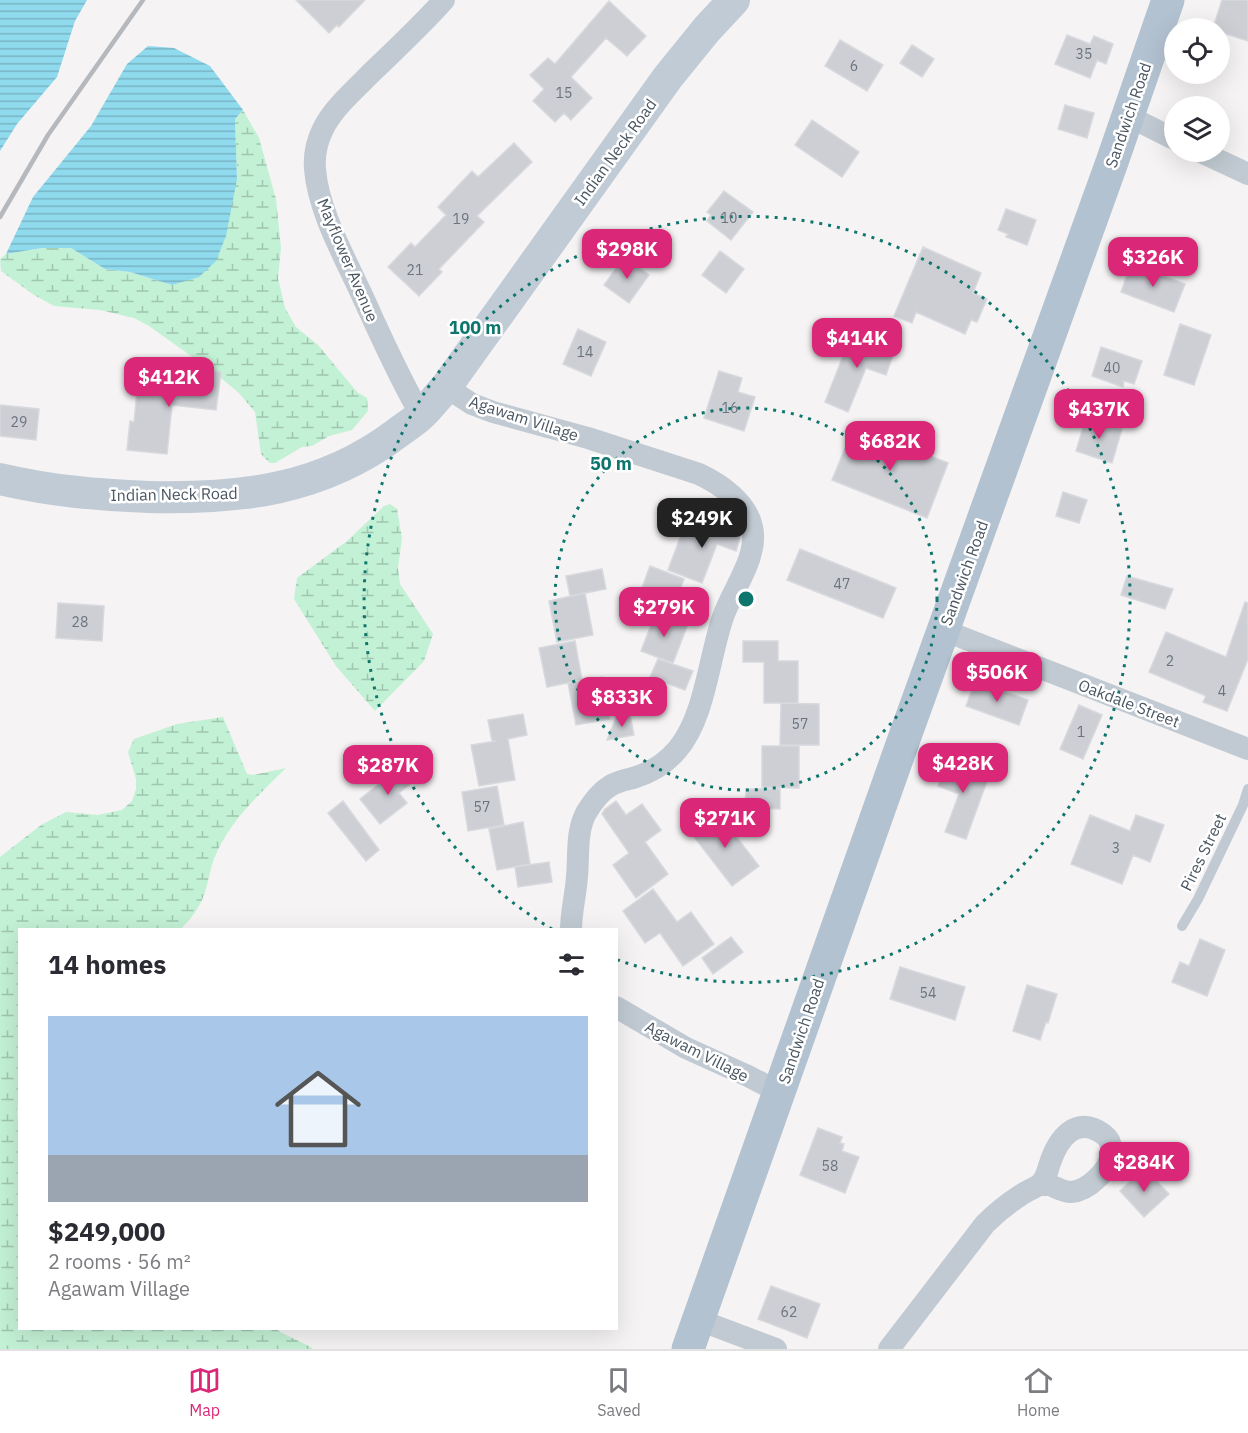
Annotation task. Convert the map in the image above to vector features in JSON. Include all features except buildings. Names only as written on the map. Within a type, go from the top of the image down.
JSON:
[{"type":"main road","name":"Sandwich Road","points":[[693,1334],[1168,0]]},
{"type":"street","name":"Mayflower Avenue","points":[[421,415],[337,242],[318,188],[315,157],[323,129],[331,116],[444,0]]},
{"type":"street","name":"Indian Neck Road","points":[[0,479],[61,491],[114,496],[228,496],[271,490],[312,479],[348,464],[378,447],[421,415],[446,387],[668,77],[734,0]]},
{"type":"street","points":[[1128,116],[1164,134]]},
{"type":"street","points":[[1222,162],[1248,174]]},
{"type":"street","name":"Agawam Village","points":[[446,387],[472,404],[493,412],[569,432],[699,474],[713,481],[731,495],[744,511],[752,527],[750,556],[728,602],[699,707],[686,738],[661,765],[647,773],[611,785],[601,793],[585,814],[580,834],[571,928]]},
{"type":"street","name":"Oakdale Street","points":[[943,630],[1248,749]]},
{"type":"street","name":"Agawam Village","points":[[618,1008],[686,1048],[779,1092]]},
{"type":"street","points":[[889,1349],[985,1224],[1010,1202],[1040,1184]]},
{"type":"street","points":[[693,1334],[776,1349]]},
{"type":"lane","name":"Pires Street","points":[[1182,926],[1198,899],[1243,805],[1248,789]]},
{"type":"green space","points":[[243,110],[259,138],[276,199],[281,248],[278,278],[285,308],[296,327],[318,345],[357,392],[367,398],[368,411],[352,430],[329,436],[312,446],[302,447],[275,463],[270,463],[261,454],[255,412],[239,393],[149,326],[134,318],[100,310],[54,306],[34,295],[1,271],[0,259],[6,254],[42,248],[71,248],[105,269],[130,272],[172,285],[237,179],[235,119]]},
{"type":"green space","points":[[390,504],[397,509],[402,538],[398,568],[400,584],[433,634],[424,661],[375,711],[336,666],[294,599],[297,578],[347,541],[384,506]]},
{"type":"green space","points":[[223,717],[247,774],[253,775],[286,768],[245,810],[227,833],[214,859],[202,900],[182,928],[18,928],[18,1330],[278,1330],[313,1349],[0,1349],[0,857],[41,825],[66,812],[98,815],[122,810],[132,801],[136,789],[136,779],[128,752],[134,739],[177,724]]},
{"type":"water","points":[[0,0],[87,0],[75,21],[57,77],[17,124],[0,151]]},
{"type":"water","points":[[148,46],[174,48],[210,66],[243,110],[235,119],[237,179],[226,236],[216,261],[199,277],[172,285],[130,272],[105,269],[71,248],[42,248],[6,254],[33,197],[91,126],[127,64]]},
{"type":"railway","points":[[0,217],[48,135],[143,0]]}]
